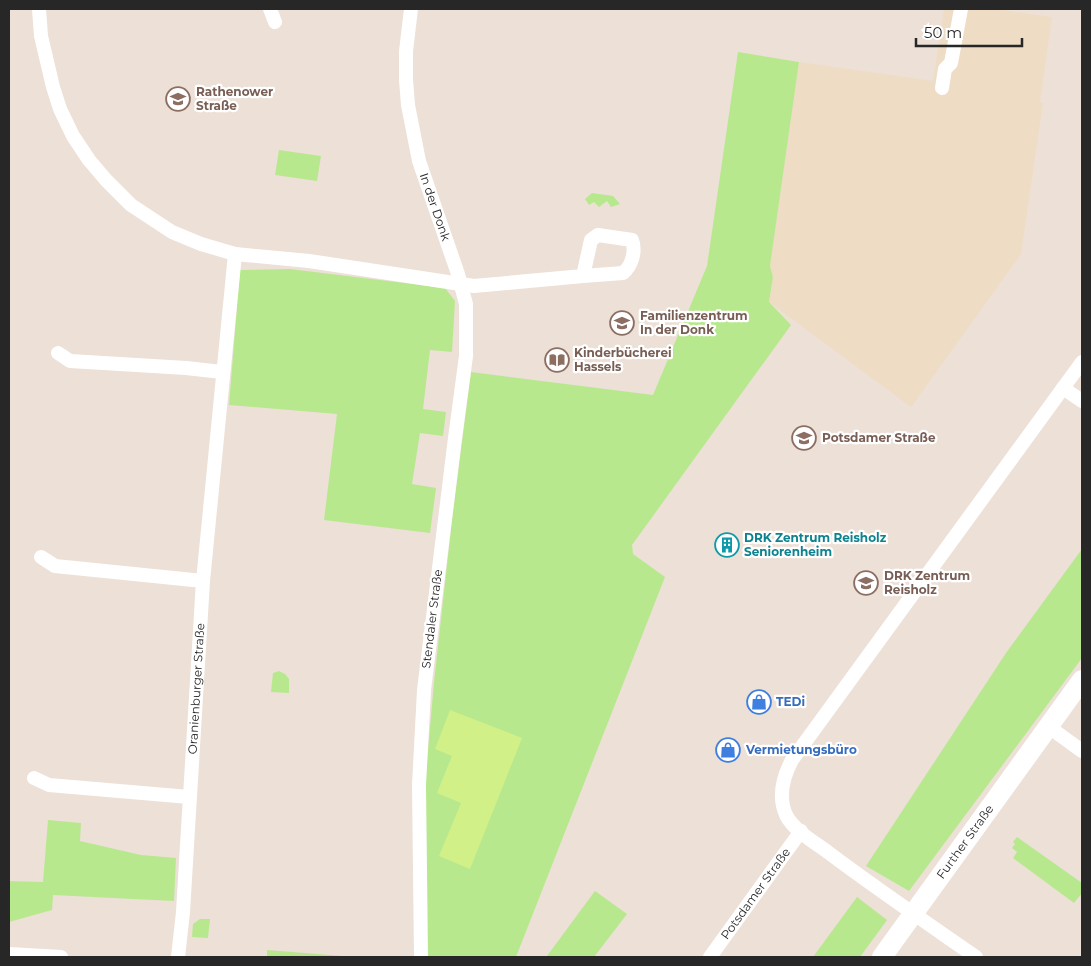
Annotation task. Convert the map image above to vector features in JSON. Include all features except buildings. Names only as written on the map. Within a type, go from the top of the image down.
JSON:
[{"type":"street","points":[[39,9],[41,36],[53,87],[60,109],[73,136],[89,160],[131,205],[172,232],[201,244],[235,254],[309,261],[474,286],[583,276]]},
{"type":"street","points":[[270,9],[276,22]]},
{"type":"street","name":"In der Donk","points":[[411,9],[406,51],[408,105],[419,161],[461,284]]},
{"type":"street","points":[[942,88],[945,69],[951,63],[962,9]]},
{"type":"street","name":"Oranienburger Straße","points":[[178,957],[203,581],[235,254]]},
{"type":"street","name":"Stendaler Straße","points":[[421,957],[419,785],[424,690],[466,356],[466,304],[461,284]]},
{"type":"street","points":[[58,353],[70,361],[222,372]]},
{"type":"street","points":[[976,957],[800,831],[787,816],[783,803],[784,778],[792,760],[1082,362]]},
{"type":"street","points":[[1064,388],[1082,401]]},
{"type":"street","points":[[41,557],[55,566],[203,581]]},
{"type":"street","name":"Further Straße","points":[[882,957],[1082,680]]},
{"type":"street","points":[[1049,727],[1082,751]]},
{"type":"street","points":[[34,778],[49,785],[190,797]]},
{"type":"street","name":"Potsdamer Straße","points":[[710,957],[800,831]]},
{"type":"street","points":[[9,954],[61,957]]},
{"type":"shaded area","points":[[944,9],[994,9],[1052,17],[1040,102],[1043,103],[1021,254],[911,407],[769,302],[773,277],[770,266],[799,62],[933,81]]},
{"type":"green space","points":[[738,52],[799,62],[770,266],[773,277],[769,302],[791,325],[632,545],[633,554],[665,577],[516,957],[427,957],[425,785],[452,520],[471,372],[653,395],[707,266]]},
{"type":"green space","points":[[279,150],[321,156],[317,181],[275,175]]},
{"type":"green space","points":[[592,193],[613,196],[620,204],[611,207],[607,201],[599,207],[594,202],[589,205],[585,199]]},
{"type":"green space","points":[[290,269],[445,288],[455,301],[452,352],[430,350],[423,409],[446,412],[443,436],[420,433],[412,484],[436,488],[430,533],[324,520],[337,414],[229,405],[240,270]]},
{"type":"green space","points":[[1082,549],[1082,658],[909,891],[866,866],[1006,653]]},
{"type":"green space","points":[[279,671],[289,679],[289,693],[271,692],[273,673]]},
{"type":"green space","points":[[450,710],[522,738],[470,869],[439,856],[461,803],[437,793],[452,756],[435,749]]},
{"type":"green space","points":[[48,820],[81,823],[80,841],[141,855],[176,858],[174,901],[53,895],[52,910],[9,922],[9,881],[43,882]]},
{"type":"green space","points":[[1017,837],[1082,883],[1082,893],[1074,903],[1013,858],[1017,852],[1012,848],[1015,844],[1013,842]]},
{"type":"green space","points":[[595,891],[627,914],[594,957],[547,956]]},
{"type":"green space","points":[[857,897],[887,920],[860,957],[813,957]]},
{"type":"green space","points":[[200,919],[210,919],[208,938],[192,937],[193,924]]},
{"type":"green space","points":[[267,950],[355,957],[267,957]]},
{"type":"place","name":"Rathenower Straße","points":[[178,99]]},
{"type":"place","name":"Familienzentrum In der Donk","points":[[622,323]]},
{"type":"place","name":"Kinderbücherei Hassels","points":[[557,360]]},
{"type":"place","name":"Potsdamer Straße","points":[[804,438]]},
{"type":"place","name":"DRK Zentrum Reisholz Seniorenheim","points":[[727,545]]},
{"type":"place","name":"DRK Zentrum Reisholz","points":[[866,583]]},
{"type":"place","name":"TEDi","points":[[759,702]]},
{"type":"place","name":"Vermietungsbüro","points":[[728,750]]}]
